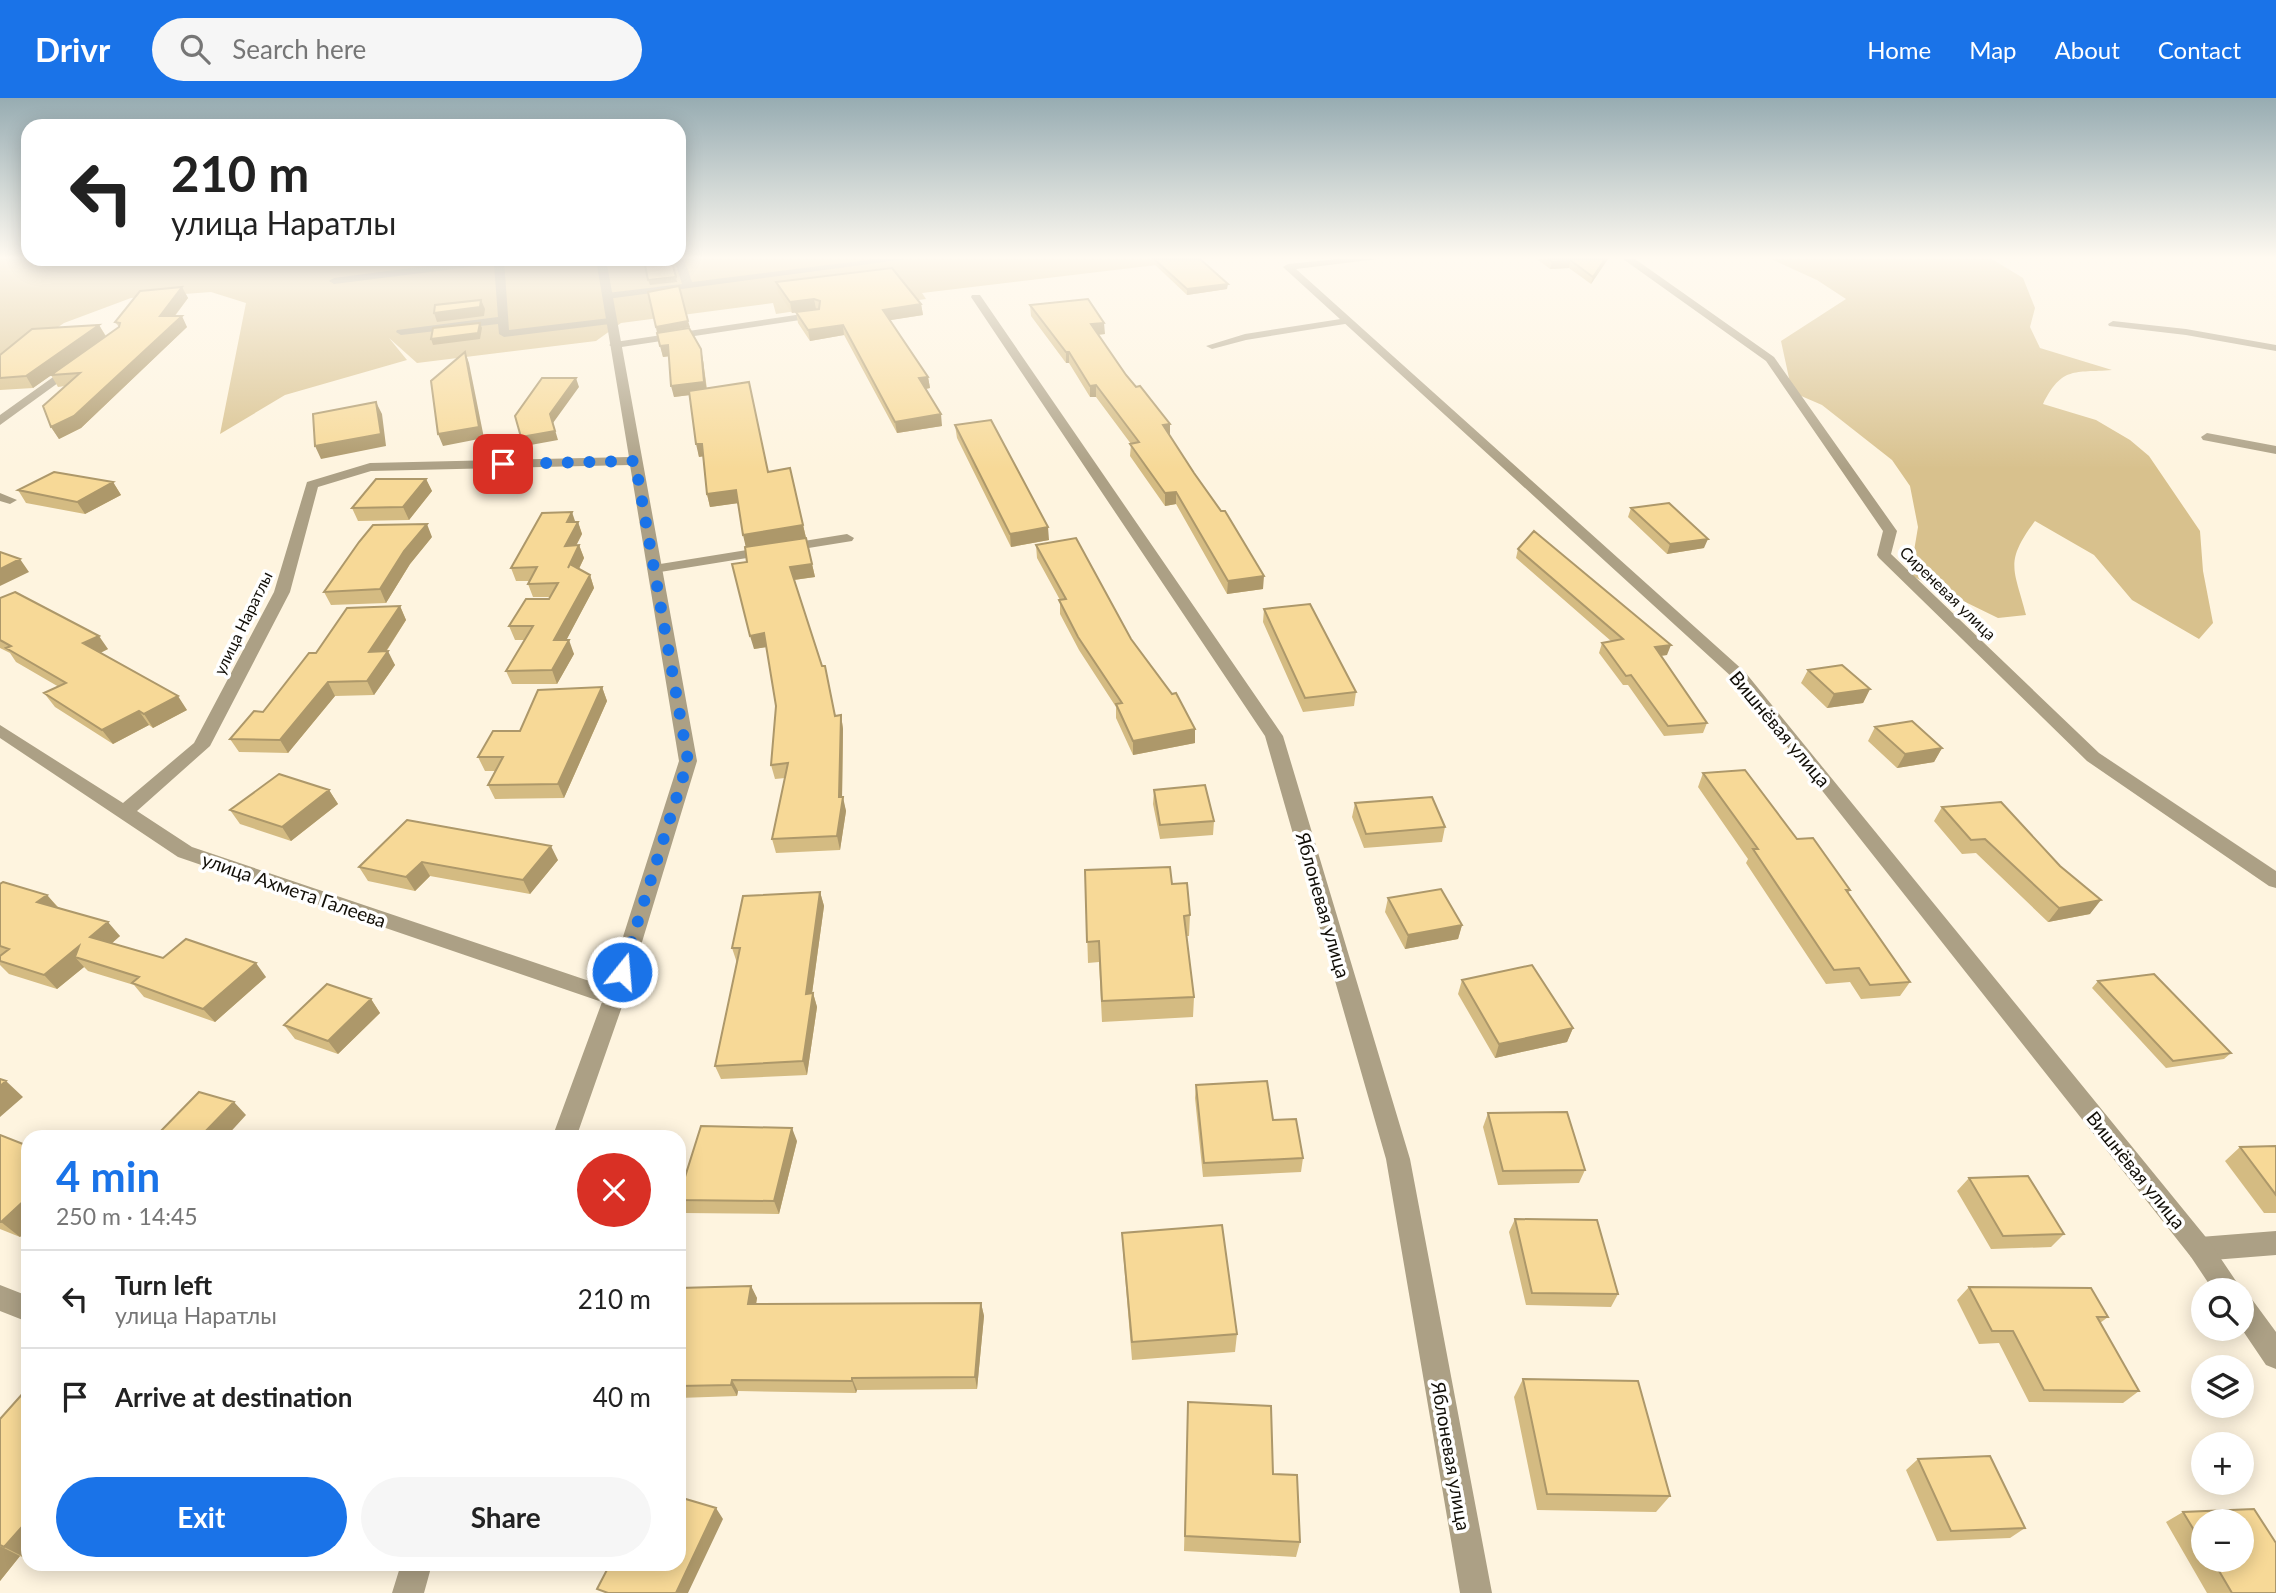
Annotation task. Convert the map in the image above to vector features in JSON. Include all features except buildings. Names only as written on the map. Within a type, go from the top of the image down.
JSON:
[{"type":"street","points":[[401,332],[428,329]]},
{"type":"street","points":[[504,329],[504,334],[547,329]]},
{"type":"street","points":[[567,1130],[614,998],[688,761],[612,329]]},
{"type":"street","points":[[615,345],[724,329]]},
{"type":"street","name":"Яблоневая улица","points":[[998,329],[1274,736],[1398,1159],[1475,1593]]},
{"type":"street","points":[[1212,346],[1245,337],[1298,329]]},
{"type":"street","name":"Вишнёвая улица","points":[[1357,329],[1739,675],[2220,1278]]},
{"type":"street","name":"Сиреневая улица","points":[[1727,329],[1770,359],[1890,531],[1884,555],[2093,757],[2276,881]]},
{"type":"street","points":[[2156,329],[2276,348]]},
{"type":"street","points":[[0,421],[86,359]]},
{"type":"street","points":[[2207,437],[2276,450]]},
{"type":"street","name":"улица Наратлы","points":[[124,812],[201,746],[282,592],[312,485],[370,467],[635,461]]},
{"type":"street","points":[[654,569],[847,538]]},
{"type":"street","name":"улица Ахмета Галеева","points":[[0,730],[185,852],[614,998]]},
{"type":"street","points":[[2200,1250],[2276,1243]]},
{"type":"street","points":[[0,1298],[21,1306]]},
{"type":"street","points":[[2254,1324],[2276,1355]]},
{"type":"street","points":[[408,1593],[415,1571]]},
{"type":"shaded area","points":[[0,329],[56,329],[0,367]]},
{"type":"shaded area","points":[[241,329],[613,329],[596,341],[417,363],[389,338],[407,360],[285,395],[220,434]]},
{"type":"shaded area","points":[[1800,329],[2031,329],[2040,348],[2112,370],[2078,372],[2063,377],[2043,404],[2096,420],[2130,440],[2149,456],[2200,531],[2203,571],[2213,623],[2199,639],[2132,600],[2094,555],[2035,521],[2019,547],[2014,566],[2026,615],[1998,618],[1910,575],[1918,527],[1910,486],[1892,460],[1822,405],[1792,392],[1781,341]]},
{"type":"route","points":[[503,464],[635,461],[688,761],[622,972]]}]
